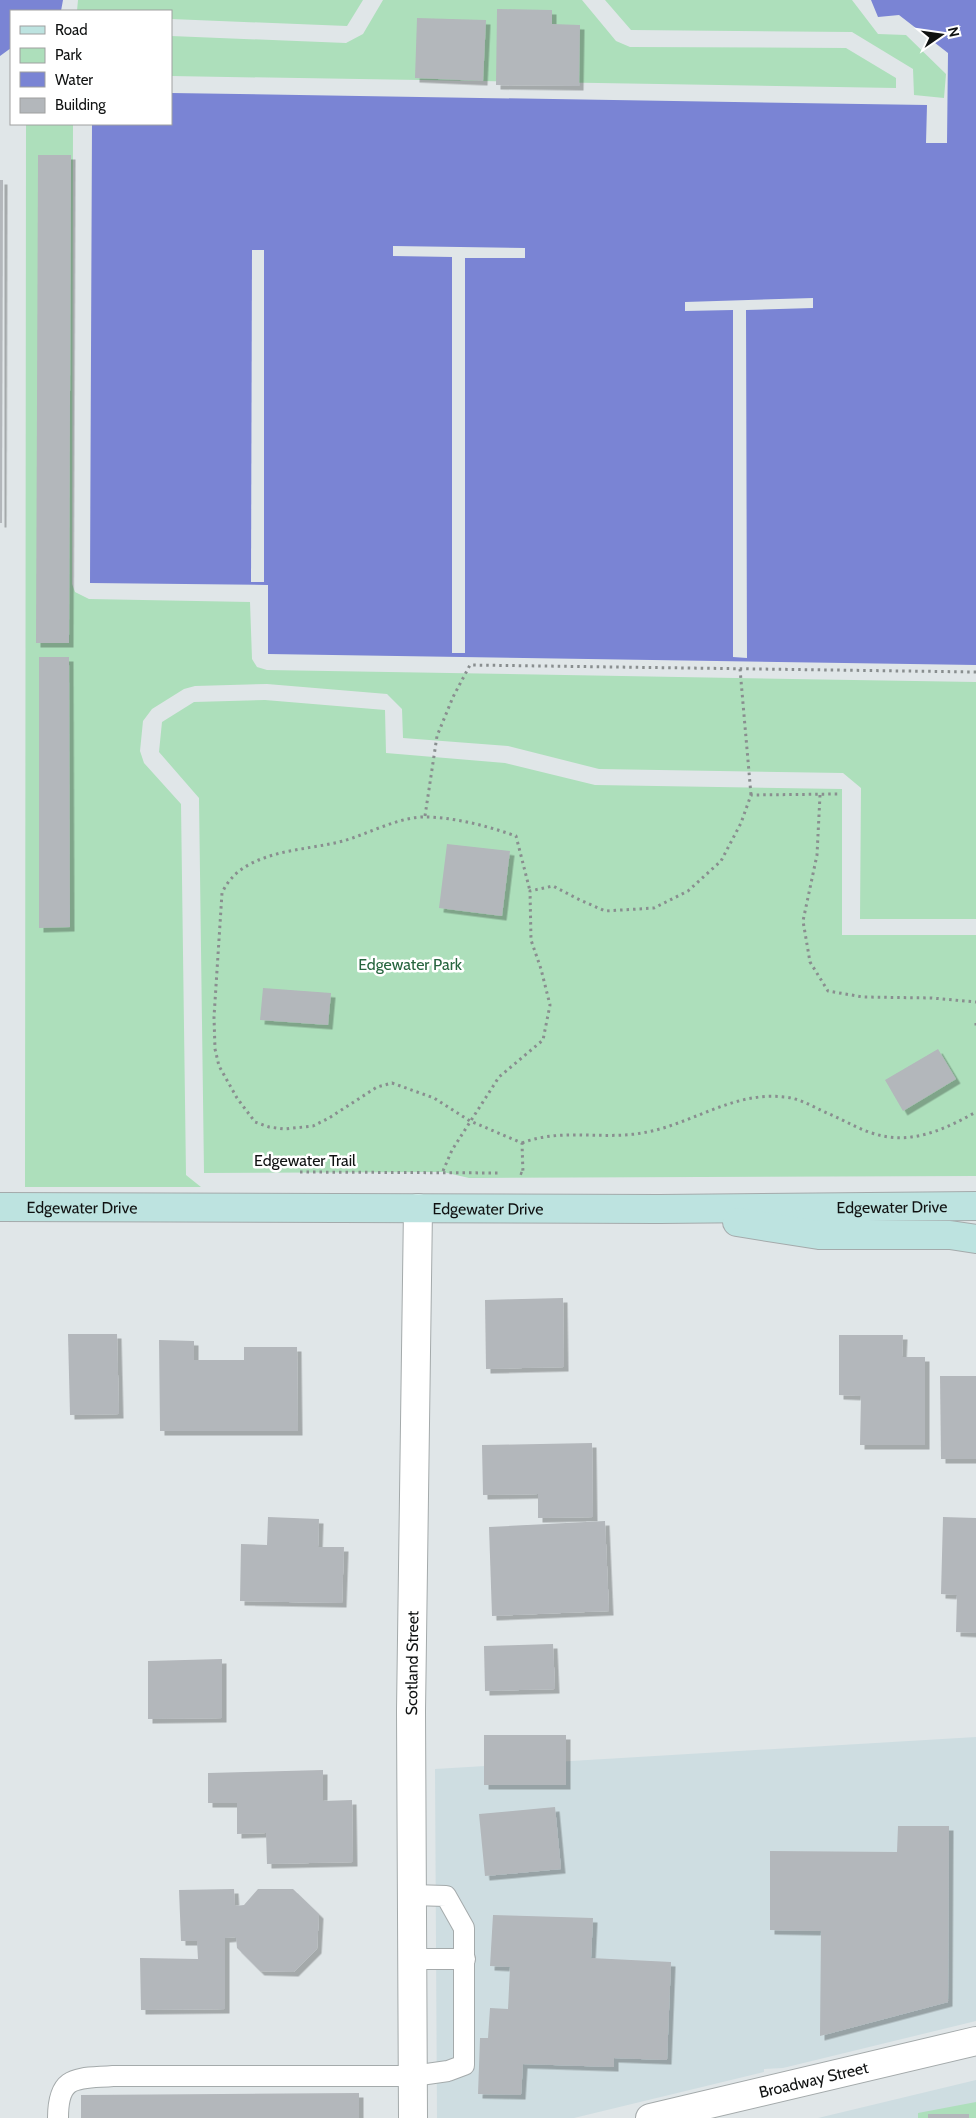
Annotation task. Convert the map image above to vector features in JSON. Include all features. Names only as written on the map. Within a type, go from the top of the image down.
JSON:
[{"type":"main road","name":"Edgewater Drive","points":[[0,1206],[658,1209],[976,1206]]},
{"type":"main road","points":[[658,1209],[819,1234],[950,1235],[976,1239]]},
{"type":"street","name":"Scotland Street","points":[[413,2118],[411,1711],[418,1208]]},
{"type":"street","name":"Broadway Street","points":[[650,2118],[752,2106],[976,2040]]},
{"type":"lane","points":[[58,2118],[58,2106],[64,2086],[75,2079],[113,2076],[413,2076],[448,2071],[464,2065],[464,1928],[446,1896],[412,1895]]},
{"type":"lane","points":[[412,1959],[465,1959]]},
{"type":"path","points":[[425,816],[437,736],[453,697],[470,665],[976,672]]},
{"type":"path","points":[[530,892],[553,886],[605,911],[654,908],[688,890],[720,861],[741,824],[751,795],[740,669]]},
{"type":"path","points":[[751,795],[838,794]]},
{"type":"path","points":[[820,795],[818,855],[803,921],[810,962],[828,990],[863,997],[932,998],[976,1002]]},
{"type":"path","points":[[443,1172],[452,1150],[470,1121],[498,1077],[543,1040],[550,1005],[542,969],[531,940],[530,892],[516,836],[478,823],[425,816],[400,822],[340,842],[319,844],[264,858],[236,873],[227,883],[222,893],[219,912],[214,1018],[215,1049],[219,1066],[237,1098],[255,1122],[269,1127],[298,1129],[313,1126],[377,1088],[392,1083],[434,1098],[470,1121],[522,1144],[536,1138],[553,1136],[622,1135],[650,1132],[680,1124],[729,1103],[750,1098],[784,1097],[800,1100],[873,1134],[897,1138],[926,1135],[976,1112]]},
{"type":"path","points":[[514,1173],[523,1174],[522,1144]]},
{"type":"path","name":"Edgewater Trail","points":[[298,1172],[506,1173]]},
{"type":"shaded area","points":[[976,1737],[976,2021],[783,2068],[764,2069],[764,2072],[574,2118],[437,2118],[435,1769]]},
{"type":"shaded area","points":[[976,2080],[976,2118],[818,2118]]},
{"type":"green space","points":[[78,0],[363,0],[347,26],[172,19],[172,10],[77,10]]},
{"type":"green space","points":[[383,0],[582,0],[616,41],[630,47],[846,48],[896,78],[896,88],[172,76],[172,36],[346,43],[363,34]]},
{"type":"green space","points":[[605,0],[852,0],[878,34],[906,35],[946,74],[944,98],[914,95],[913,69],[852,32],[631,30]]},
{"type":"green space","points":[[26,125],[73,125],[72,584],[75,592],[89,599],[250,602],[252,659],[257,667],[267,670],[976,682],[976,919],[860,919],[861,788],[843,773],[599,769],[508,746],[403,738],[402,709],[387,694],[267,684],[195,686],[184,689],[152,709],[143,721],[140,751],[144,763],[181,804],[186,1175],[201,1187],[25,1187]]},
{"type":"green space","name":"Edgewater Park","points":[[265,700],[385,710],[386,753],[505,763],[595,785],[842,789],[842,935],[976,935],[976,1176],[469,1178],[443,1172],[204,1173],[199,798],[159,752],[162,722],[194,702]]},
{"type":"green space","points":[[976,2102],[976,2118],[969,2118],[968,2114],[928,2114],[928,2118],[918,2118],[918,2113]]},
{"type":"water","points":[[0,0],[63,0],[61,10],[10,10],[10,49],[0,56]]},
{"type":"water","points":[[871,0],[976,0],[976,665],[268,654],[268,585],[90,583],[92,125],[172,125],[172,93],[927,105],[926,143],[947,143],[948,53],[899,15],[878,17]]},
{"type":"pier","points":[[393,246],[525,248],[525,258],[465,258],[465,653],[452,653],[452,257],[393,256]]},
{"type":"pier","points":[[252,250],[264,250],[264,582],[251,582]]},
{"type":"pier","points":[[813,298],[813,308],[746,310],[747,658],[733,657],[733,310],[685,311],[685,302]]},
{"type":"building","points":[[497,9],[552,10],[552,24],[580,25],[579,86],[496,85]]},
{"type":"building","points":[[417,18],[486,20],[483,81],[415,78]]},
{"type":"building","points":[[38,155],[71,155],[69,643],[36,643]]},
{"type":"building","points":[[0,180],[3,180],[2,523],[0,523]]},
{"type":"building","points":[[39,657],[69,657],[70,927],[39,928]]},
{"type":"building","points":[[447,844],[510,851],[502,916],[439,908]]},
{"type":"building","points":[[263,988],[331,993],[328,1025],[260,1020]]},
{"type":"building","points":[[938,1049],[956,1079],[903,1111],[885,1080]]},
{"type":"building","points":[[563,1298],[564,1367],[486,1369],[485,1300]]},
{"type":"building","points":[[68,1334],[117,1334],[119,1414],[70,1415]]},
{"type":"building","points":[[839,1335],[903,1335],[902,1357],[925,1357],[925,1445],[860,1445],[861,1396],[839,1395]]},
{"type":"building","points":[[159,1340],[194,1341],[194,1360],[244,1360],[244,1347],[297,1347],[298,1431],[160,1431]]},
{"type":"building","points":[[940,1376],[976,1376],[976,1459],[941,1459]]},
{"type":"building","points":[[592,1443],[593,1517],[538,1518],[538,1494],[483,1495],[482,1445]]},
{"type":"building","points":[[268,1517],[319,1519],[318,1547],[344,1547],[342,1603],[240,1601],[241,1544],[267,1545]]},
{"type":"building","points":[[943,1517],[976,1518],[976,1633],[956,1632],[957,1595],[941,1594]]},
{"type":"building","points":[[605,1521],[609,1611],[492,1616],[489,1527]]},
{"type":"building","points":[[553,1644],[555,1689],[485,1691],[484,1646]]},
{"type":"building","points":[[222,1659],[222,1718],[148,1719],[148,1661]]},
{"type":"building","points":[[484,1735],[566,1735],[566,1785],[484,1785]]},
{"type":"building","points":[[323,1770],[323,1801],[352,1800],[353,1862],[267,1864],[266,1833],[237,1834],[237,1803],[208,1803],[208,1773]]},
{"type":"building","points":[[555,1807],[561,1869],[485,1876],[479,1814]]},
{"type":"building","points":[[898,1826],[949,1826],[948,2002],[820,2036],[821,1931],[770,1930],[770,1851],[897,1852]]},
{"type":"building","points":[[234,1889],[235,1906],[244,1905],[258,1889],[293,1889],[319,1914],[317,1949],[294,1972],[260,1971],[237,1948],[236,1937],[225,1938],[225,2009],[141,2010],[140,1958],[198,1959],[197,1941],[181,1941],[179,1890]]},
{"type":"building","points":[[493,1915],[593,1918],[591,1958],[671,1962],[667,2060],[614,2058],[614,2067],[523,2064],[521,2095],[478,2094],[480,2038],[488,2038],[490,2008],[508,2009],[510,1967],[490,1966]]},
{"type":"building","points":[[359,2093],[359,2118],[81,2118],[81,2095]]},
{"type":"building","points":[[928,2114],[969,2114],[969,2118],[928,2118]]}]
